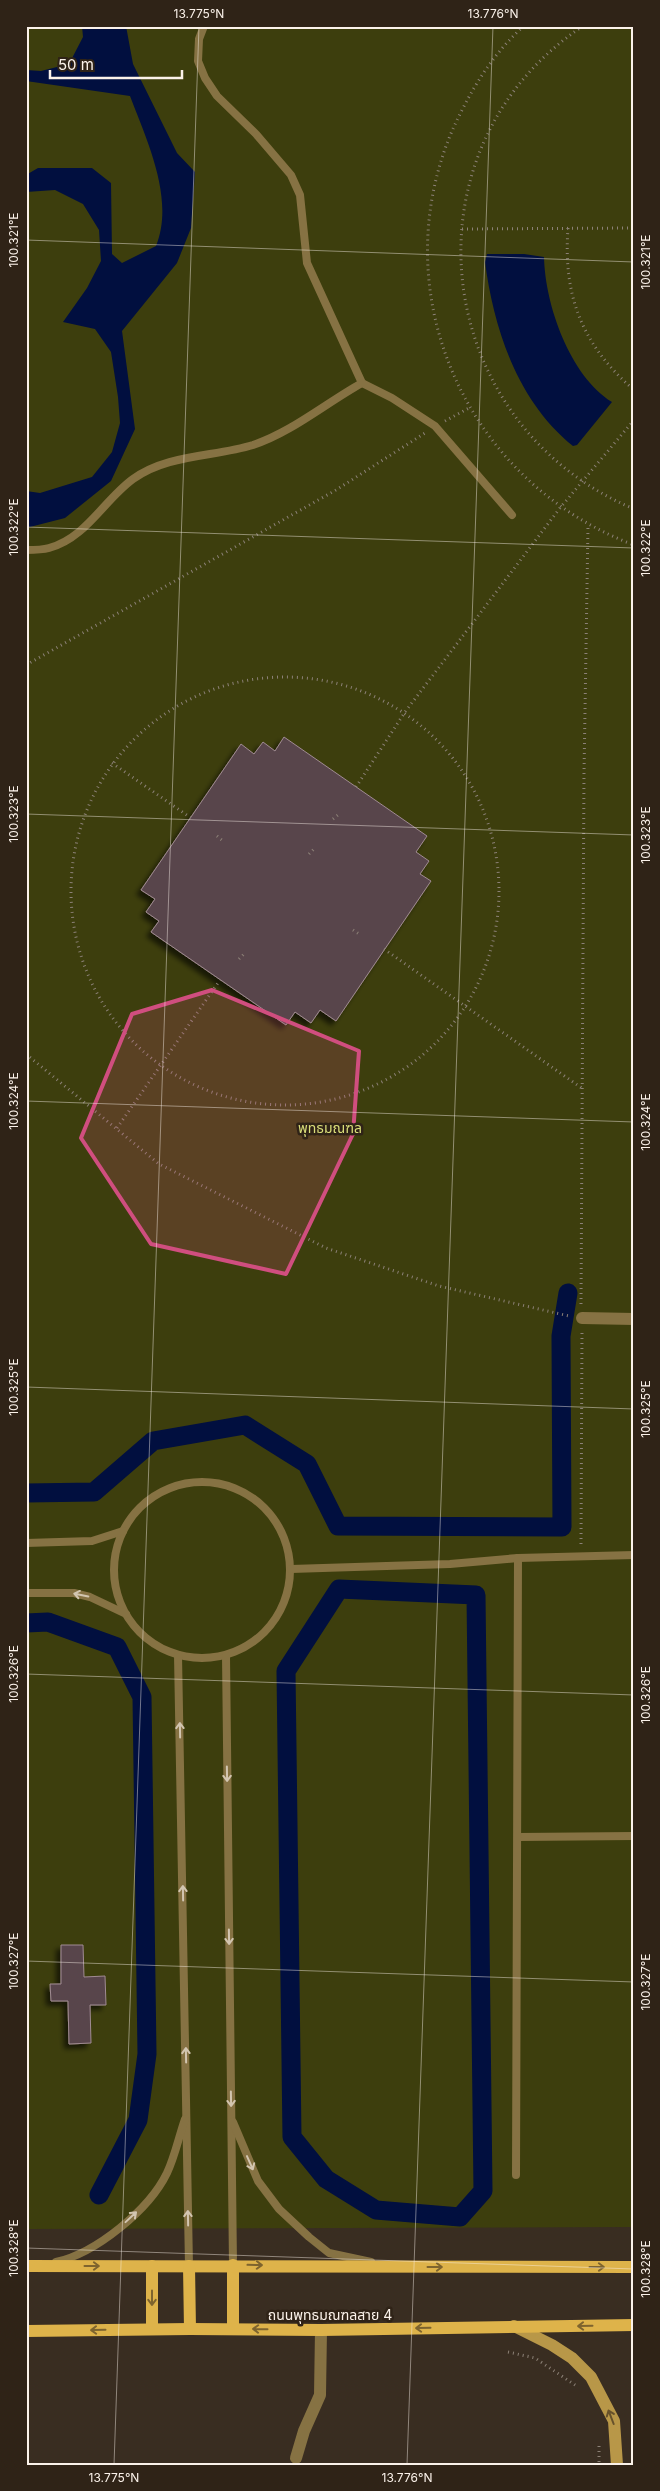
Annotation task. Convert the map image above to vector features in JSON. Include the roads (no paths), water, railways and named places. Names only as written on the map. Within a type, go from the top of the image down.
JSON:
[{"type":"main road","points":[[26,2265],[634,2267]]},
{"type":"main road","points":[[232,2265],[233,2329]]},
{"type":"main road","points":[[152,2266],[152,2329]]},
{"type":"main road","points":[[189,2266],[190,2328]]},
{"type":"main road","name":"ถนนพุทธมณฑลสาย 4","points":[[26,2331],[190,2328],[321,2330],[634,2325]]},
{"type":"street","points":[[582,1318],[634,1319]]},
{"type":"street","points":[[514,2326],[552,2345],[572,2358],[591,2377],[614,2421],[617,2465]]},
{"type":"street","points":[[296,2458],[304,2431],[320,2395],[321,2330]]},
{"type":"lane","points":[[204,26],[199,38],[198,61],[205,78],[217,96],[256,134],[291,175],[300,195],[307,263],[362,383],[392,398],[436,426],[512,515]]},
{"type":"lane","points":[[26,550],[49,548],[75,536],[133,479],[153,467],[170,461],[219,454],[280,434],[362,383]]},
{"type":"lane","points":[[209,1481],[234,1487],[257,1500],[275,1519],[286,1543],[290,1569],[289,1588],[273,1623],[260,1637],[244,1648],[226,1656],[202,1659],[178,1655],[157,1646],[140,1632],[126,1614],[118,1594],[114,1573],[116,1551],[123,1531],[138,1509],[158,1493],[183,1483],[209,1481]]},
{"type":"lane","points":[[26,1543],[92,1541],[123,1531]]},
{"type":"lane","points":[[290,1569],[450,1564],[518,1558],[634,1555]]},
{"type":"lane","points":[[516,2175],[518,1558]]},
{"type":"lane","points":[[26,1593],[74,1593],[90,1597],[126,1614]]},
{"type":"lane","points":[[178,1655],[189,2266]]},
{"type":"lane","points":[[226,1656],[232,2265]]},
{"type":"lane","points":[[518,1837],[634,1836]]},
{"type":"lane","points":[[26,2265],[69,2259],[99,2243],[144,2204],[167,2173],[187,2111]]},
{"type":"lane","points":[[232,2118],[258,2181],[279,2209],[309,2238],[330,2253],[352,2259],[402,2266]]},
{"type":"waterway","points":[[26,1493],[94,1492],[153,1441],[245,1425],[307,1464],[338,1526],[562,1527],[561,1336],[568,1293]]},
{"type":"waterway","points":[[339,1589],[476,1595],[483,2191],[460,2217],[376,2210],[326,2179],[292,2137],[286,1671],[339,1589]]},
{"type":"waterway","points":[[26,1623],[48,1622],[117,1647],[142,1697],[147,2054],[138,2120],[99,2195]]},
{"type":"park label","name":"พุทธมณฑล","points":[[330,1127]]}]
